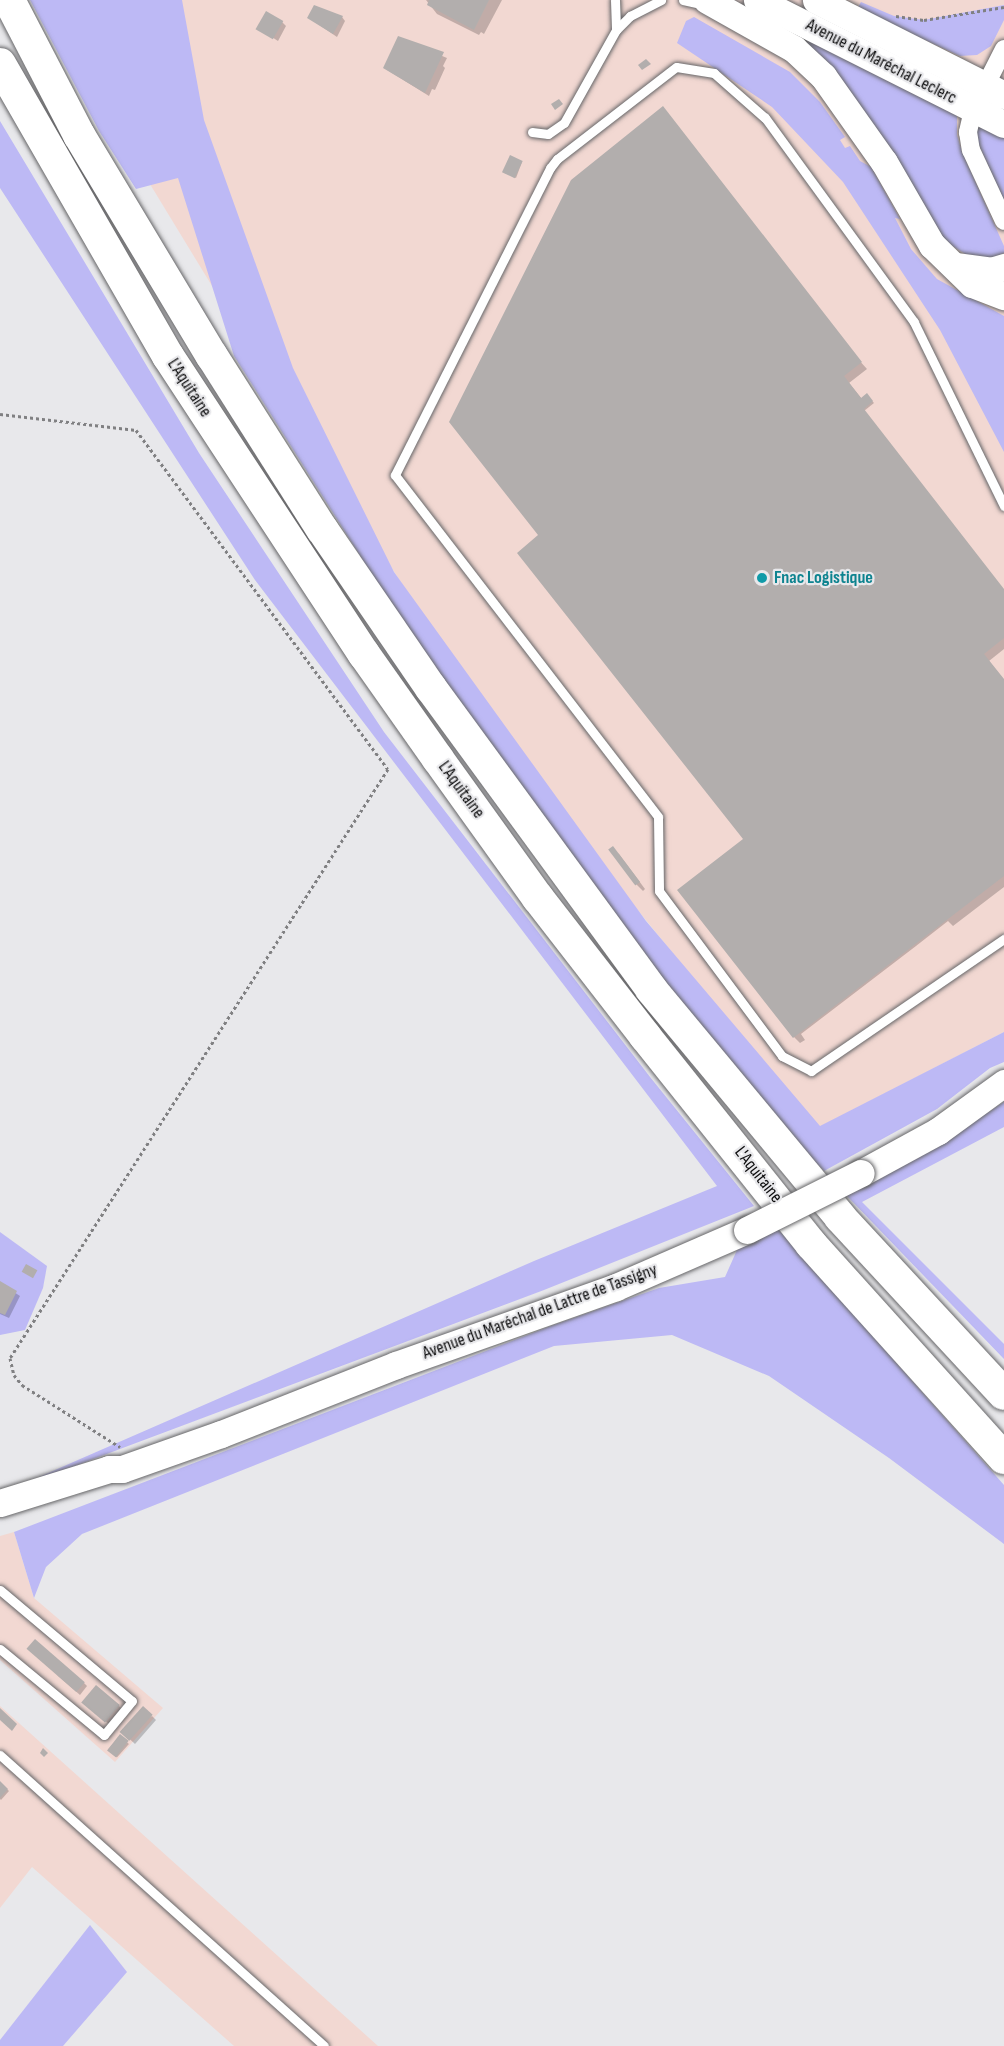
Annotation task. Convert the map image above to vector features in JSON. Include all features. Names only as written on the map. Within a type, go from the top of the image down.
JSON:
[{"type":"highway","name":"L'Aquitaine","points":[[9,0],[79,135],[212,356],[322,529],[431,688],[651,989],[840,1217],[1004,1394]]},
{"type":"highway","name":"L'Aquitaine","points":[[0,64],[80,207],[168,356],[357,644],[538,898],[811,1244],[1004,1458]]},
{"type":"main road","name":"Avenue du Maréchal Leclerc","points":[[757,0],[1004,124]]},
{"type":"main road","name":"Avenue du Maréchal Leclerc","points":[[816,0],[998,84]]},
{"type":"main road","points":[[717,5],[794,49],[822,76],[884,162],[932,245],[972,284],[1004,296]]},
{"type":"main road","points":[[950,264],[991,271],[1004,267]]},
{"type":"main road","name":"Avenue du Maréchal de Lattre de Tassigny","points":[[0,1503],[109,1469],[128,1467],[396,1365],[616,1287],[747,1230],[861,1173],[938,1131],[1004,1083]]},
{"type":"main road","name":"Avenue du Maréchal de Lattre de Tassigny","points":[[0,1520],[110,1480],[128,1467]]},
{"type":"street","points":[[1004,49],[998,84],[973,110],[968,132],[971,150],[1004,221]]},
{"type":"lane","points":[[615,0],[616,30]]},
{"type":"lane","points":[[532,132],[548,134],[564,123],[616,30],[630,16],[661,0]]},
{"type":"lane","points":[[683,0],[717,5]]},
{"type":"lane","points":[[1004,506],[914,322],[765,118],[714,73],[676,67],[557,159],[550,168],[395,475],[658,817],[659,891],[782,1056],[811,1071],[1004,939]]},
{"type":"lane","points":[[0,1590],[132,1701],[104,1735],[0,1649]]},
{"type":"lane","points":[[0,1755],[324,2046]]},
{"type":"path","points":[[894,15],[924,20],[1004,7]]},
{"type":"path","points":[[0,414],[136,430],[388,769],[10,1358],[14,1375],[22,1385],[127,1452],[128,1467]]},
{"type":"shaded area","points":[[30,0],[182,0],[204,120],[293,368],[394,572],[646,921],[820,1126],[1004,1032],[1004,1062],[990,1068],[937,1109],[824,1171],[802,1148],[661,979],[520,792],[376,581],[234,356],[178,178],[136,189],[99,131]]},
{"type":"shaded area","points":[[38,0],[1004,0],[1004,1032],[806,1134],[770,1072],[511,755],[212,286]]},
{"type":"shaded area","points":[[861,2],[894,16],[924,20],[1004,5],[1004,20],[991,46],[977,55],[960,56],[857,9]]},
{"type":"shaded area","points":[[694,17],[790,72],[820,102],[845,137],[840,140],[845,148],[850,146],[860,161],[871,167],[900,219],[895,218],[911,249],[937,279],[1004,316],[1004,452],[940,330],[843,182],[772,107],[677,43],[686,21]]},
{"type":"shaded area","points":[[786,25],[957,113],[957,135],[962,152],[1004,246],[1004,253],[991,259],[967,255],[946,242]]},
{"type":"shaded area","points":[[0,121],[199,453],[384,732],[650,1077],[754,1206],[544,1290],[0,1494],[534,1261],[717,1186],[255,580],[0,188]]},
{"type":"shaded area","points":[[976,122],[1004,133],[1004,201],[977,141]]},
{"type":"shaded area","points":[[1004,1102],[1004,1127],[862,1202],[1004,1344],[1004,1359],[846,1195],[948,1139]]},
{"type":"shaded area","points":[[778,1229],[1004,1485],[1004,1544],[889,1458],[769,1376],[672,1335],[554,1346],[82,1534],[46,1567],[34,1598],[14,1532],[551,1326],[659,1288],[725,1277],[737,1250],[758,1234]]},
{"type":"shaded area","points":[[0,1232],[47,1266],[43,1288],[25,1330],[0,1335]]},
{"type":"shaded area","points":[[14,1532],[34,1598],[163,1708],[115,1762],[0,1660],[0,1536]]},
{"type":"shaded area","points":[[0,1706],[378,2046],[234,2046],[32,1867],[0,1908]]},
{"type":"shaded area","points":[[90,1925],[127,1972],[63,2046],[0,2046],[0,2040]]},
{"type":"building","points":[[429,0],[489,0],[474,30],[427,5]]},
{"type":"building","points":[[314,5],[343,16],[333,34],[307,18]]},
{"type":"building","points":[[266,11],[283,21],[273,39],[256,29]]},
{"type":"building","points":[[398,36],[444,52],[425,93],[383,68]]},
{"type":"building","points":[[646,59],[651,64],[642,70],[638,65]]},
{"type":"building","points":[[559,99],[563,104],[555,110],[551,104]]},
{"type":"building","name":"Fnac Logistique","points":[[663,106],[862,362],[844,376],[861,398],[867,393],[873,401],[864,409],[1004,589],[1004,638],[984,654],[1004,679],[1004,876],[793,1038],[677,890],[743,839],[517,553],[538,535],[449,422],[571,180]]},
{"type":"building","points":[[510,155],[523,161],[515,178],[502,172]]},
{"type":"building","points":[[613,846],[640,882],[635,886],[608,850]]},
{"type":"building","points":[[26,1264],[37,1270],[33,1278],[22,1272]]},
{"type":"building","points":[[0,1281],[17,1291],[5,1315],[0,1313]]},
{"type":"building","points":[[35,1639],[85,1682],[76,1692],[26,1649]]},
{"type":"building","points":[[96,1685],[120,1705],[105,1723],[81,1703]]},
{"type":"building","points":[[143,1706],[153,1715],[129,1741],[120,1732]]},
{"type":"building","points":[[0,1708],[17,1724],[12,1731],[0,1720]]},
{"type":"building","points":[[120,1734],[129,1741],[116,1757],[107,1751]]},
{"type":"building","points":[[43,1748],[48,1753],[44,1757],[40,1753]]},
{"type":"building","points":[[0,1781],[8,1789],[0,1798]]},
{"type":"place","name":"Fnac Logistique","points":[[762,578]]}]
